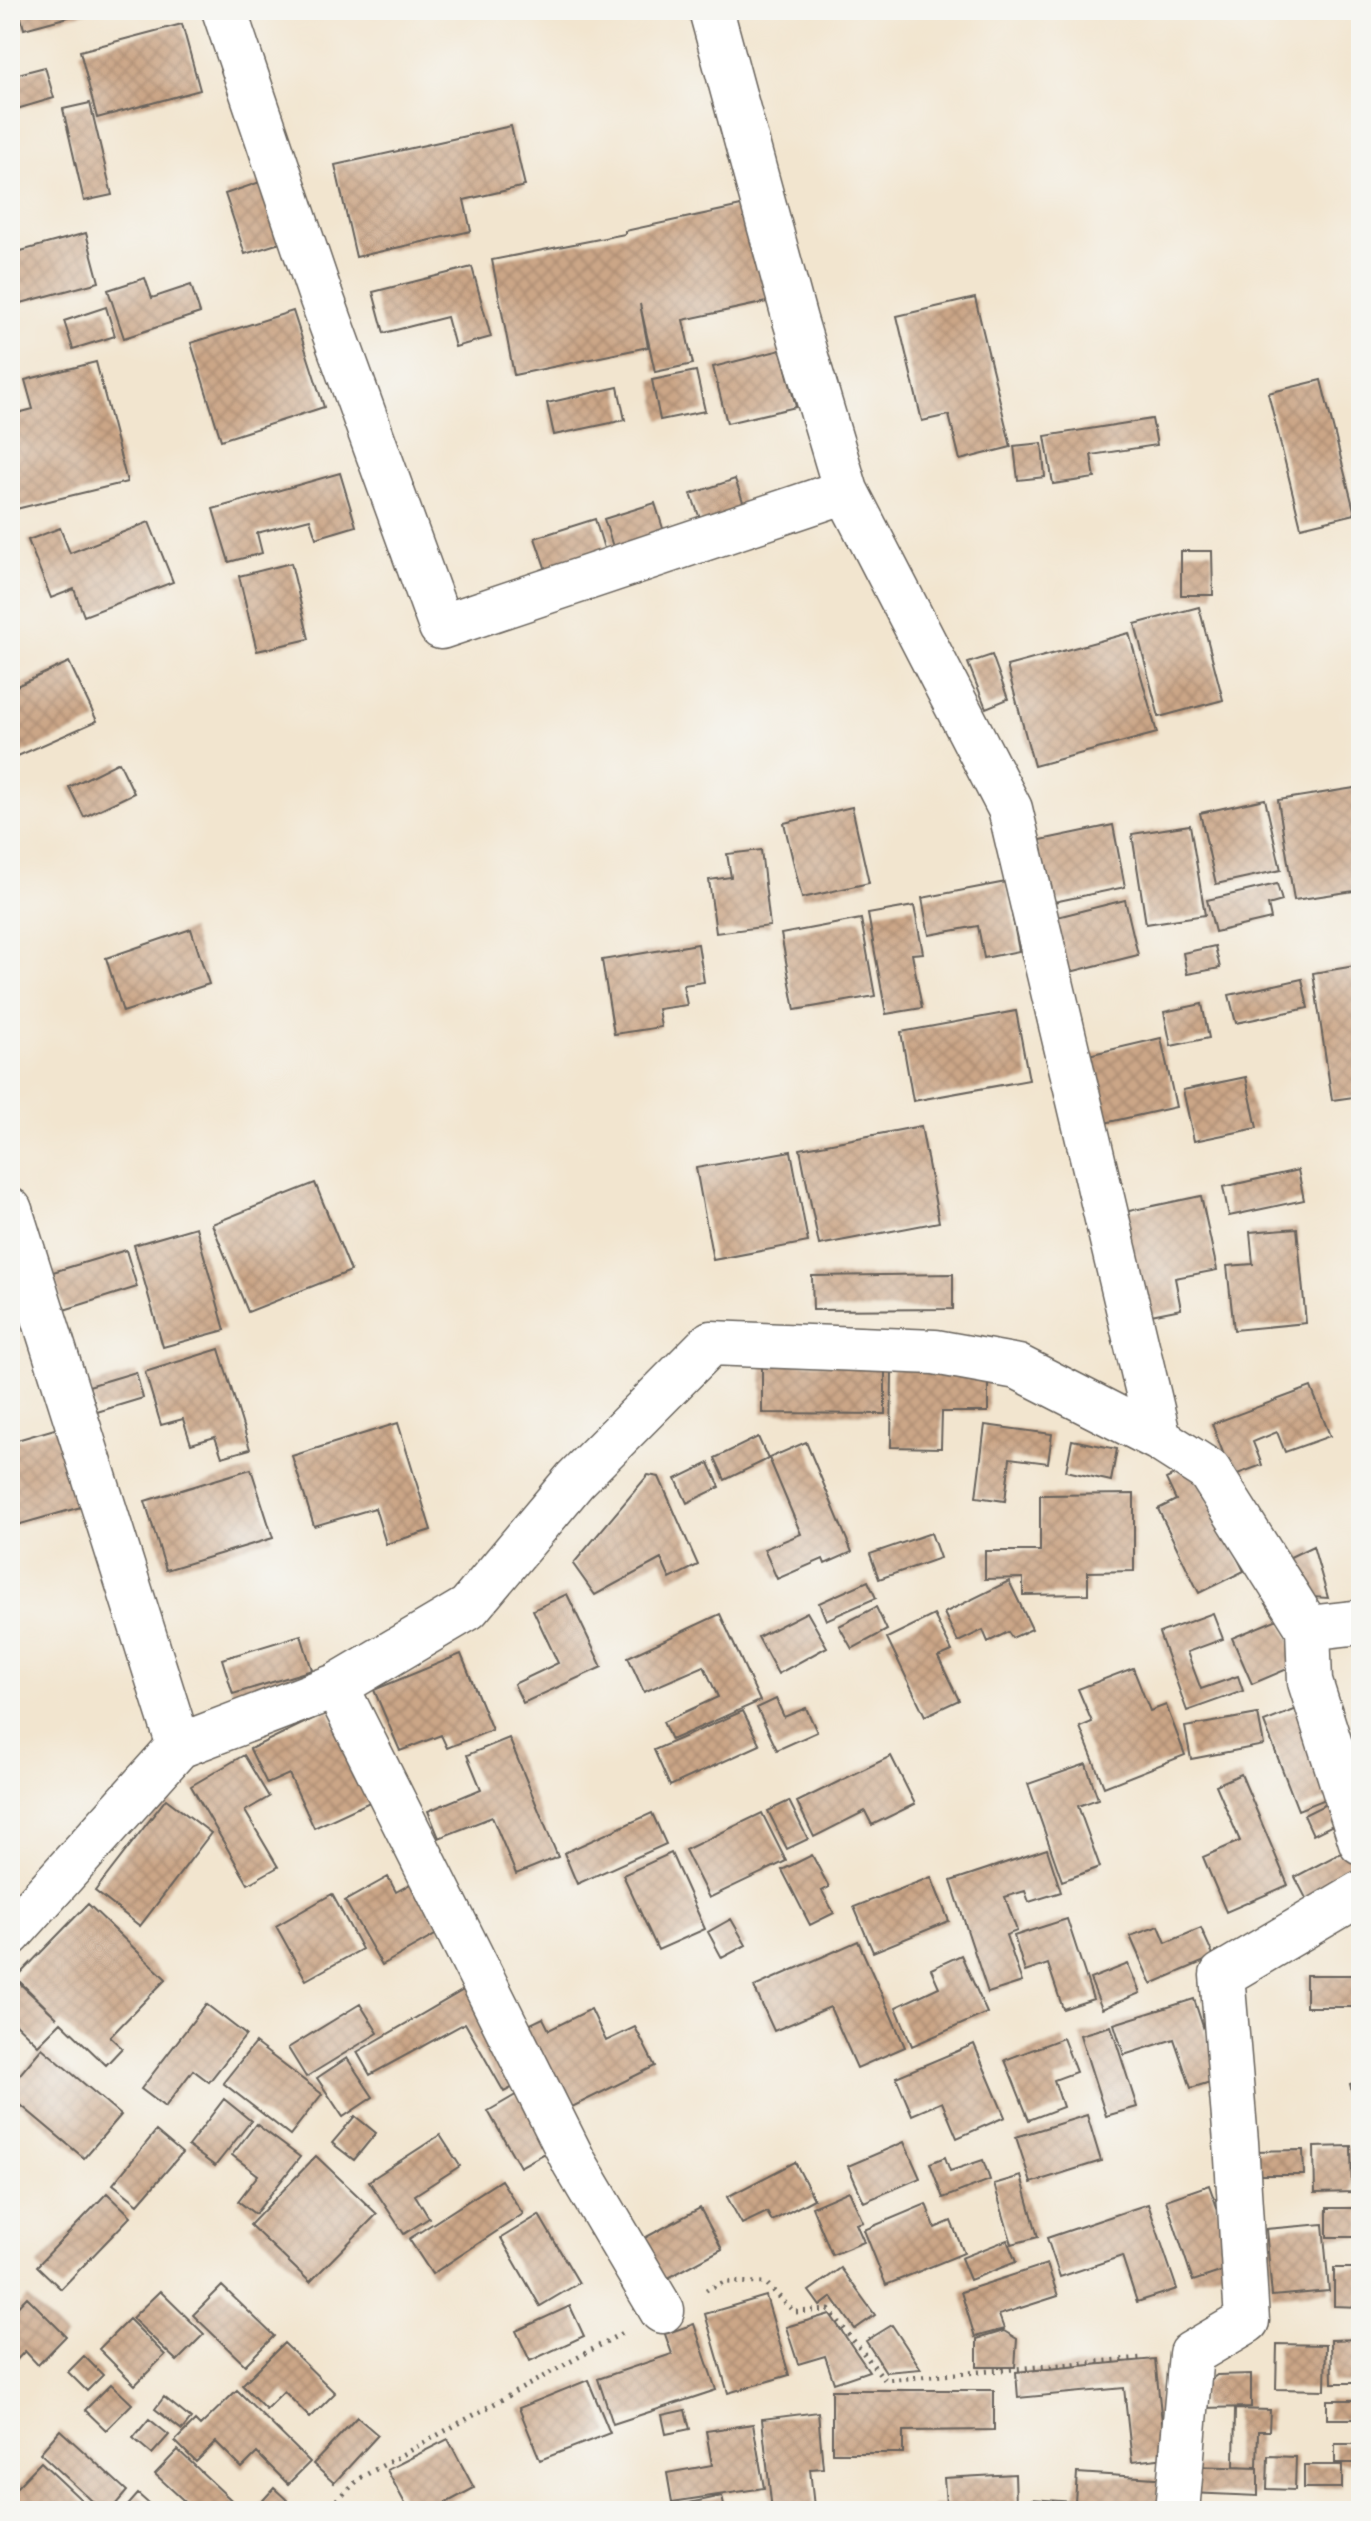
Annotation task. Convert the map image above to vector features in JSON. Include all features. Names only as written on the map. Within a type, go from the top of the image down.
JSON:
[{"type":"street","points":[[224,10],[319,291],[441,627],[846,491]]},
{"type":"street","points":[[711,10],[795,320],[846,491],[1010,809],[1159,1439]]},
{"type":"street","points":[[10,1210],[179,1746]]},
{"type":"street","points":[[10,1934],[179,1746],[336,1686],[468,1608],[575,1480],[711,1343],[935,1352],[1018,1367],[1159,1439],[1209,1471],[1308,1628],[1310,1682],[1361,1842]]},
{"type":"street","points":[[1308,1628],[1361,1622]]},
{"type":"street","points":[[336,1686],[574,2162],[662,2311]]},
{"type":"street","points":[[1177,2511],[1191,2354],[1247,2321],[1222,1975],[1361,1893]]},
{"type":"path","points":[[326,2511],[360,2478],[662,2311],[724,2282],[766,2283],[794,2312],[829,2310],[885,2380],[1191,2354]]},
{"type":"building","points":[[19,10],[91,10],[91,11],[24,29]]},
{"type":"building","points":[[182,24],[200,90],[97,118],[80,51]]},
{"type":"building","points":[[45,67],[54,98],[10,111],[10,76]]},
{"type":"building","points":[[90,103],[112,195],[84,201],[63,109]]},
{"type":"building","points":[[511,126],[525,186],[464,200],[471,231],[356,257],[335,165]]},
{"type":"building","points":[[263,181],[283,242],[245,254],[225,194]]},
{"type":"building","points":[[755,203],[776,300],[683,320],[693,364],[655,372],[640,304],[648,347],[514,375],[492,260],[625,234],[625,231]]},
{"type":"building","points":[[86,233],[99,282],[10,306],[10,254]]},
{"type":"building","points":[[472,267],[491,337],[455,347],[447,317],[384,333],[373,292]]},
{"type":"building","points":[[145,278],[152,298],[191,285],[200,313],[124,338],[108,290]]},
{"type":"building","points":[[975,298],[1011,447],[960,460],[949,415],[922,421],[897,316]]},
{"type":"building","points":[[106,307],[115,336],[73,349],[64,321]]},
{"type":"building","points":[[293,311],[324,407],[221,440],[191,343]]},
{"type":"building","points":[[781,350],[796,407],[727,423],[713,367]]},
{"type":"building","points":[[96,362],[127,482],[16,509],[10,485],[10,415],[33,409],[25,380]]},
{"type":"building","points":[[696,371],[705,411],[660,420],[652,380]]},
{"type":"building","points":[[1321,380],[1355,514],[1301,527],[1268,393]]},
{"type":"building","points":[[618,387],[625,420],[554,435],[547,403]]},
{"type":"building","points":[[1152,419],[1157,445],[1091,455],[1095,478],[1053,484],[1045,436]]},
{"type":"building","points":[[1042,443],[1045,477],[1018,480],[1014,446]]},
{"type":"building","points":[[340,473],[356,526],[316,538],[310,519],[257,533],[262,553],[229,562],[213,509]]},
{"type":"building","points":[[735,479],[746,510],[702,524],[691,494]]},
{"type":"building","points":[[655,503],[666,538],[615,553],[604,519]]},
{"type":"building","points":[[595,519],[606,555],[547,573],[535,538]]},
{"type":"building","points":[[149,522],[173,582],[84,616],[74,589],[51,598],[28,540],[60,528],[70,553]]},
{"type":"building","points":[[1181,551],[1212,551],[1213,595],[1181,595]]},
{"type":"building","points":[[291,563],[309,639],[257,651],[239,576]]},
{"type":"building","points":[[1199,607],[1223,700],[1159,717],[1135,624]]},
{"type":"building","points":[[1129,633],[1157,733],[1034,766],[1007,666]]},
{"type":"building","points":[[992,655],[1008,699],[986,708],[968,663]]},
{"type":"building","points":[[69,662],[97,721],[11,759],[10,689]]},
{"type":"building","points":[[119,762],[134,793],[84,817],[69,787]]},
{"type":"building","points":[[1361,787],[1361,890],[1294,900],[1278,800]]},
{"type":"building","points":[[1265,799],[1281,870],[1216,884],[1200,813]]},
{"type":"building","points":[[852,807],[869,883],[802,898],[784,823]]},
{"type":"building","points":[[1113,825],[1125,887],[1049,903],[1036,841]]},
{"type":"building","points":[[1190,825],[1205,915],[1146,924],[1132,834]]},
{"type":"building","points":[[761,850],[770,926],[716,933],[709,880],[731,877],[727,854]]},
{"type":"building","points":[[1006,882],[1019,951],[984,958],[978,926],[929,935],[922,898]]},
{"type":"building","points":[[1277,884],[1282,901],[1268,905],[1271,919],[1215,932],[1207,900]]},
{"type":"building","points":[[1125,900],[1138,955],[1066,973],[1053,918]]},
{"type":"building","points":[[914,906],[923,953],[912,954],[922,1008],[886,1014],[868,914]]},
{"type":"building","points":[[861,919],[875,996],[795,1010],[781,934]]},
{"type":"building","points":[[191,929],[209,984],[123,1012],[106,958]]},
{"type":"building","points":[[698,944],[704,982],[683,985],[687,1005],[658,1009],[661,1027],[614,1034],[602,960]]},
{"type":"building","points":[[1215,946],[1220,968],[1187,974],[1183,953]]},
{"type":"building","points":[[1361,965],[1361,1096],[1332,1100],[1313,973]]},
{"type":"building","points":[[1302,979],[1308,1008],[1236,1023],[1229,995]]},
{"type":"building","points":[[1202,1004],[1209,1038],[1171,1046],[1164,1012]]},
{"type":"building","points":[[1016,1011],[1029,1080],[913,1101],[901,1032]]},
{"type":"building","points":[[1161,1038],[1176,1107],[1100,1124],[1084,1056]]},
{"type":"building","points":[[1246,1077],[1257,1128],[1194,1141],[1183,1090]]},
{"type":"building","points":[[921,1126],[939,1222],[819,1245],[800,1149]]},
{"type":"building","points":[[791,1151],[808,1242],[713,1260],[696,1168]]},
{"type":"building","points":[[1298,1170],[1304,1200],[1229,1216],[1223,1187]]},
{"type":"building","points":[[315,1183],[351,1271],[248,1312],[212,1224]]},
{"type":"building","points":[[1201,1196],[1217,1270],[1175,1278],[1181,1309],[1146,1316],[1124,1212]]},
{"type":"building","points":[[196,1227],[225,1330],[163,1347],[134,1245]]},
{"type":"building","points":[[1297,1228],[1306,1323],[1234,1330],[1227,1266],[1253,1264],[1250,1232]]},
{"type":"building","points":[[126,1250],[137,1287],[64,1310],[53,1272]]},
{"type":"building","points":[[953,1274],[953,1309],[813,1310],[812,1276]]},
{"type":"building","points":[[219,1349],[250,1449],[222,1457],[215,1437],[191,1444],[183,1419],[161,1425],[145,1372]]},
{"type":"building","points":[[762,1363],[885,1364],[885,1414],[762,1413]]},
{"type":"building","points":[[892,1369],[988,1369],[988,1412],[942,1412],[941,1448],[891,1447]]},
{"type":"building","points":[[136,1372],[143,1398],[97,1412],[89,1386]]},
{"type":"building","points":[[1311,1387],[1330,1436],[1285,1452],[1277,1432],[1253,1442],[1262,1465],[1232,1476],[1212,1424]]},
{"type":"building","points":[[398,1423],[431,1530],[386,1544],[375,1508],[314,1526],[292,1456]]},
{"type":"building","points":[[985,1425],[1052,1434],[1048,1463],[1010,1458],[1005,1501],[976,1497]]},
{"type":"building","points":[[65,1426],[88,1505],[10,1527],[10,1442]]},
{"type":"building","points":[[758,1437],[768,1459],[725,1480],[715,1458]]},
{"type":"building","points":[[1072,1440],[1117,1449],[1111,1481],[1066,1471]]},
{"type":"building","points":[[806,1442],[852,1552],[825,1564],[823,1559],[777,1579],[764,1549],[801,1534],[769,1458]]},
{"type":"building","points":[[709,1463],[720,1487],[687,1503],[676,1479]]},
{"type":"building","points":[[1192,1466],[1244,1571],[1199,1593],[1158,1509],[1176,1500],[1166,1479]]},
{"type":"building","points":[[251,1469],[273,1538],[166,1570],[145,1501]]},
{"type":"building","points":[[648,1475],[659,1477],[698,1565],[670,1579],[661,1559],[595,1595],[573,1564]]},
{"type":"building","points":[[1134,1494],[1134,1571],[1088,1572],[1088,1594],[1023,1595],[1023,1578],[985,1579],[985,1551],[1040,1551],[1040,1495]]},
{"type":"building","points":[[931,1533],[940,1558],[879,1579],[870,1554]]},
{"type":"building","points":[[1313,1546],[1328,1598],[1296,1596],[1278,1563]]},
{"type":"building","points":[[868,1581],[876,1598],[826,1620],[819,1603]]},
{"type":"building","points":[[1009,1581],[1032,1629],[1012,1638],[1008,1632],[988,1642],[983,1630],[958,1642],[944,1613]]},
{"type":"building","points":[[567,1594],[602,1667],[523,1703],[514,1684],[558,1663],[533,1610]]},
{"type":"building","points":[[876,1607],[887,1630],[852,1649],[839,1626]]},
{"type":"building","points":[[807,1612],[827,1647],[778,1674],[758,1637]]},
{"type":"building","points":[[1213,1613],[1223,1639],[1187,1652],[1201,1689],[1238,1676],[1243,1691],[1187,1711],[1159,1633]]},
{"type":"building","points":[[720,1614],[760,1701],[671,1740],[663,1722],[718,1697],[704,1666],[644,1692],[628,1657]]},
{"type":"building","points":[[934,1615],[952,1651],[938,1657],[959,1700],[925,1716],[887,1638]]},
{"type":"building","points":[[1280,1618],[1299,1664],[1252,1684],[1232,1638]]},
{"type":"building","points":[[301,1635],[312,1670],[233,1694],[222,1659]]},
{"type":"building","points":[[461,1654],[492,1730],[447,1748],[441,1735],[400,1751],[374,1690]]},
{"type":"building","points":[[1133,1668],[1150,1711],[1166,1705],[1185,1755],[1104,1787],[1080,1727],[1092,1722],[1078,1689]]},
{"type":"building","points":[[776,1699],[784,1717],[806,1708],[817,1732],[777,1750],[757,1708]]},
{"type":"building","points":[[1302,1707],[1336,1795],[1298,1810],[1264,1722]]},
{"type":"building","points":[[329,1711],[372,1801],[314,1828],[289,1774],[267,1784],[250,1749]]},
{"type":"building","points":[[743,1711],[760,1745],[670,1786],[654,1750]]},
{"type":"building","points":[[1258,1714],[1264,1745],[1191,1759],[1185,1727]]},
{"type":"building","points":[[509,1738],[558,1857],[516,1874],[492,1817],[439,1838],[428,1811],[481,1789],[467,1755]]},
{"type":"building","points":[[244,1755],[269,1797],[245,1811],[278,1867],[248,1884],[191,1786]]},
{"type":"building","points":[[891,1756],[915,1804],[872,1825],[865,1811],[814,1837],[797,1802]]},
{"type":"building","points":[[1086,1764],[1098,1799],[1078,1806],[1100,1867],[1062,1881],[1028,1784]]},
{"type":"building","points":[[1241,1774],[1288,1885],[1226,1912],[1203,1857],[1240,1841],[1216,1785]]},
{"type":"building","points":[[166,1799],[211,1833],[140,1926],[95,1891]]},
{"type":"building","points":[[1334,1800],[1343,1820],[1313,1835],[1304,1815]]},
{"type":"building","points":[[789,1801],[808,1839],[787,1849],[768,1811]]},
{"type":"building","points":[[652,1813],[666,1844],[577,1884],[564,1853]]},
{"type":"building","points":[[762,1813],[786,1861],[709,1898],[685,1850]]},
{"type":"building","points":[[1350,1848],[1361,1868],[1361,1878],[1310,1906],[1295,1877]]},
{"type":"building","points":[[1047,1849],[1061,1892],[1029,1902],[1025,1891],[1005,1897],[1017,1931],[1006,1935],[1022,1982],[988,1993],[951,1881]]},
{"type":"building","points":[[671,1853],[705,1929],[658,1950],[623,1875]]},
{"type":"building","points":[[812,1855],[829,1887],[822,1891],[834,1913],[810,1925],[782,1870]]},
{"type":"building","points":[[388,1877],[396,1892],[414,1882],[442,1931],[382,1965],[345,1901]]},
{"type":"building","points":[[931,1877],[949,1921],[873,1952],[854,1907]]},
{"type":"building","points":[[332,1894],[362,1949],[306,1980],[276,1926]]},
{"type":"building","points":[[88,1904],[166,1979],[110,2037],[122,2048],[106,2065],[61,2022],[38,2045],[10,2018],[10,1988],[17,1981],[57,2018],[16,1978]]},
{"type":"building","points":[[731,1919],[746,1945],[722,1958],[708,1932]]},
{"type":"building","points":[[1067,1919],[1093,1999],[1063,2009],[1048,1964],[1025,1972],[1014,1936]]},
{"type":"building","points":[[1159,1926],[1166,1943],[1201,1928],[1214,1957],[1151,1984],[1130,1936]]},
{"type":"building","points":[[858,1941],[905,2047],[857,2068],[830,2007],[774,2031],[754,1987]]},
{"type":"building","points":[[961,1955],[987,2013],[912,2046],[896,2007],[939,1987],[931,1969]]},
{"type":"building","points":[[1128,1964],[1140,1993],[1102,2009],[1090,1979]]},
{"type":"building","points":[[1306,1975],[1355,1975],[1356,2007],[1306,2007]]},
{"type":"building","points":[[474,1984],[527,2080],[504,2092],[465,2023],[370,2075],[357,2052]]},
{"type":"building","points":[[1194,1999],[1220,2079],[1191,2088],[1174,2039],[1124,2055],[1114,2024]]},
{"type":"building","points":[[206,2004],[246,2035],[209,2082],[193,2070],[165,2107],[141,2089]]},
{"type":"building","points":[[360,2004],[378,2033],[306,2077],[288,2048]]},
{"type":"building","points":[[591,2009],[606,2041],[635,2027],[655,2066],[560,2113],[518,2030],[543,2018],[549,2030]]},
{"type":"building","points":[[1111,2026],[1137,2107],[1106,2116],[1080,2035]]},
{"type":"building","points":[[1063,2038],[1076,2072],[1054,2080],[1063,2107],[1029,2120],[1005,2060]]},
{"type":"building","points":[[255,2043],[322,2094],[290,2135],[223,2083]]},
{"type":"building","points":[[974,2044],[1005,2117],[957,2138],[942,2102],[912,2115],[896,2077]]},
{"type":"building","points":[[42,2048],[121,2115],[84,2158],[10,2096],[10,2086]]},
{"type":"building","points":[[347,2058],[373,2097],[343,2117],[317,2078]]},
{"type":"building","points":[[1361,2081],[1361,2123],[1360,2123],[1350,2084]]},
{"type":"building","points":[[526,2089],[558,2146],[520,2167],[488,2111]]},
{"type":"building","points":[[224,2099],[251,2121],[215,2166],[188,2146]]},
{"type":"building","points":[[1087,2115],[1101,2161],[1031,2183],[1016,2137]]},
{"type":"building","points":[[355,2116],[376,2133],[354,2160],[332,2143]]},
{"type":"building","points":[[256,2124],[300,2157],[255,2214],[238,2201],[258,2175],[232,2155]]},
{"type":"building","points":[[156,2131],[182,2153],[138,2204],[113,2184]]},
{"type":"building","points":[[440,2135],[460,2166],[415,2195],[429,2218],[404,2234],[369,2181]]},
{"type":"building","points":[[904,2142],[920,2178],[864,2202],[848,2166]]},
{"type":"building","points":[[1351,2146],[1352,2192],[1315,2193],[1314,2147]]},
{"type":"building","points":[[1303,2150],[1304,2175],[1252,2175],[1251,2151]]},
{"type":"building","points":[[316,2156],[377,2214],[310,2282],[250,2225]]},
{"type":"building","points":[[945,2157],[950,2171],[983,2160],[990,2180],[943,2198],[930,2163]]},
{"type":"building","points":[[795,2162],[814,2199],[772,2221],[767,2212],[742,2224],[727,2197]]},
{"type":"building","points":[[1021,2176],[1038,2237],[1012,2244],[994,2184]]},
{"type":"building","points":[[501,2180],[523,2214],[432,2274],[409,2239]]},
{"type":"building","points":[[1209,2185],[1238,2266],[1193,2281],[1166,2200]]},
{"type":"building","points":[[849,2191],[863,2222],[856,2224],[864,2242],[832,2255],[812,2207]]},
{"type":"building","points":[[107,2193],[131,2216],[61,2289],[37,2266]]},
{"type":"building","points":[[926,2204],[935,2228],[951,2221],[964,2253],[886,2285],[864,2230]]},
{"type":"building","points":[[1148,2204],[1177,2289],[1137,2302],[1122,2256],[1060,2277],[1047,2238]]},
{"type":"building","points":[[700,2208],[722,2249],[661,2282],[639,2241]]},
{"type":"building","points":[[1327,2208],[1361,2208],[1361,2237],[1327,2237]]},
{"type":"building","points":[[539,2215],[579,2283],[540,2306],[501,2238]]},
{"type":"building","points":[[1323,2224],[1329,2291],[1272,2296],[1266,2229]]},
{"type":"building","points":[[1007,2240],[1016,2262],[970,2280],[961,2258]]},
{"type":"building","points":[[1047,2264],[1058,2296],[999,2315],[1004,2329],[975,2337],[961,2292]]},
{"type":"building","points":[[841,2268],[875,2315],[855,2329],[832,2297],[820,2306],[809,2291]]},
{"type":"building","points":[[1334,2268],[1361,2268],[1361,2307],[1334,2306]]},
{"type":"building","points":[[222,2286],[274,2336],[245,2365],[193,2315]]},
{"type":"building","points":[[160,2291],[204,2334],[177,2361],[132,2318]]},
{"type":"building","points":[[766,2296],[789,2375],[728,2393],[705,2314]]},
{"type":"building","points":[[27,2297],[66,2336],[38,2365],[25,2351],[10,2367],[10,2315]]},
{"type":"building","points":[[570,2306],[584,2336],[530,2361],[516,2331]]},
{"type":"building","points":[[830,2314],[869,2371],[834,2383],[825,2356],[798,2364],[786,2327]]},
{"type":"building","points":[[129,2319],[165,2355],[135,2385],[99,2349]]},
{"type":"building","points":[[694,2324],[716,2390],[613,2424],[598,2379],[672,2354],[665,2334]]},
{"type":"building","points":[[892,2325],[921,2369],[886,2372],[866,2341]]},
{"type":"building","points":[[1004,2331],[1017,2339],[1015,2367],[977,2367],[977,2339]]},
{"type":"building","points":[[1361,2339],[1361,2383],[1332,2383],[1331,2340]]},
{"type":"building","points":[[284,2343],[335,2393],[310,2418],[284,2391],[266,2409],[242,2385]]},
{"type":"building","points":[[1277,2344],[1326,2345],[1325,2390],[1276,2389]]},
{"type":"building","points":[[84,2356],[103,2375],[87,2391],[68,2372]]},
{"type":"building","points":[[1155,2359],[1166,2458],[1132,2462],[1124,2388],[1018,2398],[1016,2372]]},
{"type":"building","points":[[1251,2374],[1251,2407],[1201,2408],[1201,2387],[1217,2375]]},
{"type":"building","points":[[588,2380],[610,2433],[540,2460],[519,2408]]},
{"type":"building","points":[[111,2384],[132,2404],[106,2430],[85,2410]]},
{"type":"building","points":[[237,2390],[310,2462],[288,2484],[257,2453],[242,2468],[216,2442],[196,2462],[175,2441],[195,2421],[200,2426]]},
{"type":"building","points":[[832,2390],[994,2390],[994,2430],[903,2431],[903,2453],[832,2453]]},
{"type":"building","points":[[164,2397],[191,2419],[182,2430],[155,2409]]},
{"type":"building","points":[[1327,2400],[1359,2400],[1359,2419],[1327,2419]]},
{"type":"building","points":[[1235,2409],[1270,2410],[1269,2431],[1258,2431],[1257,2467],[1234,2466]]},
{"type":"building","points":[[685,2410],[690,2429],[666,2434],[662,2415]]},
{"type":"building","points":[[818,2412],[823,2468],[810,2469],[814,2507],[772,2511],[762,2419]]},
{"type":"building","points":[[357,2417],[378,2435],[334,2483],[313,2464]]},
{"type":"building","points":[[149,2419],[169,2435],[152,2454],[133,2438]]},
{"type":"building","points":[[753,2424],[764,2488],[672,2502],[667,2473],[712,2465],[706,2431]]},
{"type":"building","points":[[60,2430],[127,2491],[110,2511],[103,2511],[40,2453]]},
{"type":"building","points":[[448,2439],[474,2488],[431,2511],[409,2511],[387,2470]]},
{"type":"building","points":[[1335,2444],[1361,2444],[1361,2463],[1335,2463]]},
{"type":"building","points":[[178,2450],[243,2511],[195,2511],[155,2474]]},
{"type":"building","points":[[1268,2456],[1296,2457],[1295,2490],[1267,2489]]},
{"type":"building","points":[[41,2462],[93,2511],[12,2511],[10,2494]]},
{"type":"building","points":[[1304,2465],[1342,2465],[1342,2488],[1304,2488]]},
{"type":"building","points":[[1191,2466],[1258,2468],[1258,2496],[1190,2493]]},
{"type":"building","points":[[1077,2473],[1170,2479],[1168,2511],[1032,2511],[1032,2499],[1075,2502]]},
{"type":"building","points":[[1015,2474],[1016,2504],[974,2507],[974,2511],[934,2511],[933,2505],[946,2505],[944,2478]]},
{"type":"building","points":[[274,2488],[288,2501],[279,2511],[261,2511],[257,2507]]},
{"type":"building","points":[[138,2494],[157,2511],[123,2511]]},
{"type":"building","points":[[722,2496],[725,2511],[657,2511],[657,2510]]}]
